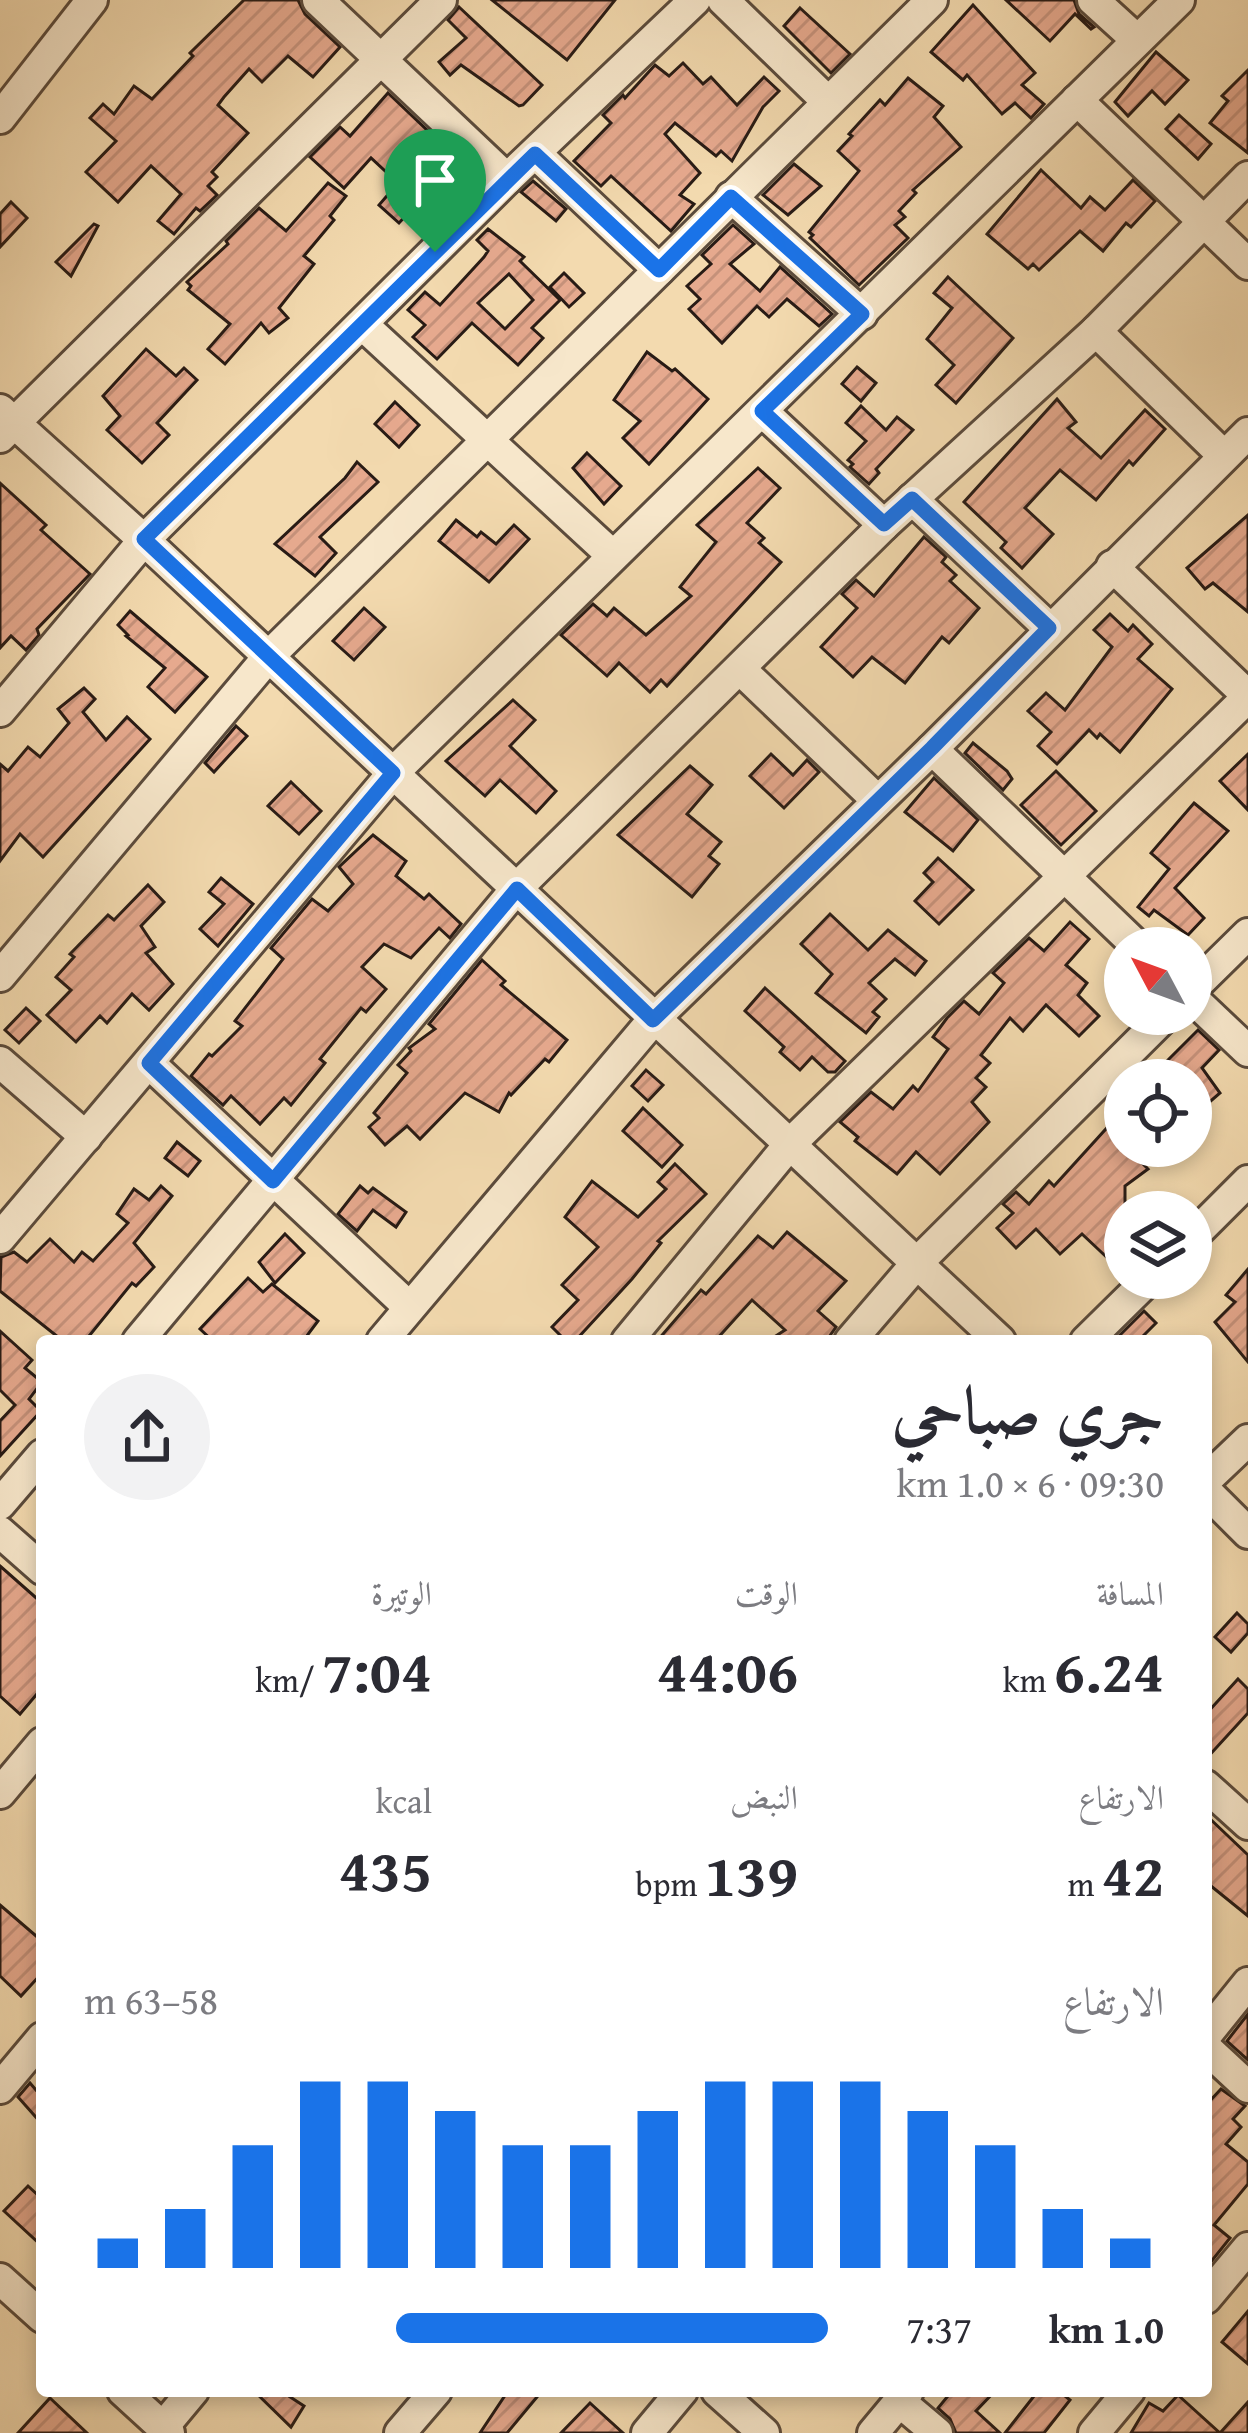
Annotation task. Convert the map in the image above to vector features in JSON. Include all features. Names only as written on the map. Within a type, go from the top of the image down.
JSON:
[{"type":"street","points":[[0,118],[92,0]]},
{"type":"street","points":[[318,0],[507,179]]},
{"type":"street","points":[[441,0],[4,422],[144,539],[994,1335]]},
{"type":"street","points":[[0,711],[144,539],[694,0]]},
{"type":"street","points":[[723,0],[826,101]]},
{"type":"street","points":[[0,976],[269,656],[932,0]]},
{"type":"street","points":[[1094,0],[1137,40]]},
{"type":"street","points":[[0,1238],[393,773],[1179,0]]},
{"type":"street","points":[[1077,100],[1248,264]]},
{"type":"street","points":[[535,154],[659,270]]},
{"type":"street","points":[[143,1335],[517,889],[884,524],[1096,331],[1248,177]]},
{"type":"street","points":[[731,197],[862,314]]},
{"type":"street","points":[[363,325],[613,556]]},
{"type":"street","points":[[1096,331],[1224,456]]},
{"type":"street","points":[[762,411],[884,524]]},
{"type":"street","points":[[387,1335],[653,1020],[1248,433]]},
{"type":"street","points":[[912,499],[1049,628]]},
{"type":"street","points":[[632,1335],[789,1145],[1248,696],[1112,566]]},
{"type":"street","points":[[740,669],[878,800]]},
{"type":"street","points":[[932,748],[1117,927]]},
{"type":"street","points":[[1212,972],[1248,934]]},
{"type":"street","points":[[1212,1015],[1248,1051]]},
{"type":"street","points":[[855,1335],[916,1263],[1146,1035]]},
{"type":"street","points":[[0,1061],[86,1137]]},
{"type":"street","points":[[149,1063],[409,1307]]},
{"type":"street","points":[[1212,1217],[1248,1181]]},
{"type":"street","points":[[1092,1335],[1129,1299]]},
{"type":"street","points":[[1212,1474],[1248,1440]]},
{"type":"street","points":[[0,1504],[36,1461]]},
{"type":"street","points":[[1212,1497],[1248,1533]]},
{"type":"street","points":[[0,1532],[36,1564]]},
{"type":"street","points":[[0,1793],[36,1750]]},
{"type":"street","points":[[1212,1791],[1248,1824]]},
{"type":"street","points":[[1212,2028],[1248,1983]]},
{"type":"street","points":[[0,2088],[36,2045]]},
{"type":"street","points":[[1212,2054],[1248,2087]]},
{"type":"street","points":[[1212,2291],[1248,2248]]},
{"type":"street","points":[[144,2419],[182,2397]]},
{"type":"street","points":[[400,2433],[431,2397]]},
{"type":"street","points":[[647,2433],[677,2397]]},
{"type":"street","points":[[724,2397],[764,2433]]},
{"type":"street","points":[[873,2433],[902,2397]]},
{"type":"street","points":[[904,2397],[937,2433]]},
{"type":"street","points":[[1094,2433],[1124,2397]]},
{"type":"building","points":[[244,0],[298,0],[305,14],[340,47],[313,77],[288,56],[262,82],[249,69],[224,97],[218,105],[248,133],[212,172],[217,177],[208,186],[217,195],[200,211],[196,208],[174,234],[158,221],[181,194],[151,166],[118,202],[86,172],[116,141],[90,118],[103,104],[114,114],[134,86],[152,99]]},
{"type":"building","points":[[492,0],[615,0],[567,60]]},
{"type":"building","points":[[1006,0],[1074,0],[1079,14],[1094,27],[1075,14],[1050,41]]},
{"type":"building","points":[[973,5],[1035,73],[1022,85],[1044,104],[1031,118],[1015,103],[1002,114],[967,75],[963,80],[931,52]]},
{"type":"building","points":[[459,7],[542,85],[523,105],[461,65],[450,75],[439,62],[466,38],[448,20]]},
{"type":"building","points":[[800,8],[850,54],[831,73],[784,26]]},
{"type":"building","points":[[1156,52],[1188,80],[1165,104],[1152,91],[1128,116],[1115,102]]},
{"type":"building","points":[[683,63],[703,84],[711,77],[737,105],[764,77],[779,91],[763,107],[732,161],[721,151],[716,156],[675,123],[665,134],[700,173],[680,195],[694,204],[671,231],[611,176],[601,186],[574,161],[611,123],[603,115],[655,65],[669,76]]},
{"type":"building","points":[[1248,70],[1248,153],[1210,123],[1228,101],[1222,96]]},
{"type":"building","points":[[908,78],[943,106],[934,117],[961,147],[913,190],[916,193],[899,211],[905,217],[895,225],[908,238],[859,285],[809,232],[859,171],[838,151],[880,100],[885,105]]},
{"type":"building","points":[[388,93],[429,132],[422,141],[451,168],[399,223],[379,205],[398,183],[371,158],[344,188],[310,157],[340,127],[350,136]]},
{"type":"building","points":[[1179,115],[1211,144],[1198,159],[1166,129]]},
{"type":"building","points":[[794,164],[821,186],[788,215],[763,195]]},
{"type":"building","points":[[1041,170],[1081,208],[1090,197],[1105,210],[1133,180],[1155,201],[1131,227],[1126,223],[1103,251],[1080,231],[1039,270],[1033,264],[1028,269],[987,234]]},
{"type":"building","points":[[533,181],[566,209],[556,221],[521,192]]},
{"type":"building","points":[[328,183],[346,196],[330,216],[334,220],[304,256],[314,264],[279,308],[288,318],[269,333],[261,323],[225,364],[208,349],[230,324],[188,290],[187,282],[259,208],[286,231]]},
{"type":"building","points":[[11,202],[27,218],[0,247],[0,214]]},
{"type":"building","points":[[94,224],[98,226],[71,276],[56,262]]},
{"type":"building","points":[[733,225],[754,244],[730,264],[760,291],[780,267],[832,314],[819,326],[787,299],[769,317],[757,306],[722,343],[689,309],[700,299],[687,286],[711,264],[702,255]]},
{"type":"building","points":[[488,229],[524,257],[520,261],[560,300],[532,328],[543,338],[518,365],[472,323],[437,359],[413,337],[425,325],[408,310],[425,292],[440,305],[488,251],[477,240]],"holes":[[[509,274],[533,300],[505,329],[478,303]]]},
{"type":"building","points":[[564,273],[584,293],[569,307],[550,287]]},
{"type":"building","points":[[948,277],[1013,338],[956,403],[936,385],[954,365],[927,339],[952,308],[934,293]]},
{"type":"building","points":[[146,349],[176,376],[184,368],[197,380],[157,423],[169,435],[142,463],[107,430],[120,416],[103,396]]},
{"type":"building","points":[[647,352],[675,369],[708,399],[649,464],[623,438],[640,421],[614,400]]},
{"type":"building","points":[[857,367],[876,383],[861,401],[842,384]]},
{"type":"building","points":[[1057,399],[1076,422],[1068,428],[1101,458],[1145,410],[1165,429],[1096,500],[1060,470],[1025,508],[1053,534],[1022,568],[1001,548],[1006,542],[964,502]]},
{"type":"building","points":[[395,402],[419,425],[399,447],[375,424]]},
{"type":"building","points":[[861,406],[886,430],[897,417],[913,430],[876,469],[879,473],[869,484],[848,460],[866,441],[846,423]]},
{"type":"building","points":[[587,453],[621,486],[604,504],[573,468]]},
{"type":"building","points":[[357,462],[378,482],[320,537],[336,553],[315,576],[275,544]]},
{"type":"building","points":[[758,468],[780,488],[747,523],[764,538],[759,543],[781,562],[667,686],[661,680],[650,692],[619,663],[607,676],[561,635],[593,604],[607,616],[614,608],[646,635],[691,596],[680,587],[716,542],[697,525]]},
{"type":"building","points":[[0,483],[46,525],[41,530],[90,574],[37,629],[39,635],[26,650],[11,636],[0,648]]},
{"type":"building","points":[[1248,515],[1248,612],[1213,583],[1205,589],[1187,568]]},
{"type":"building","points":[[456,520],[477,537],[481,532],[496,544],[514,525],[529,539],[489,582],[439,541]]},
{"type":"building","points":[[924,537],[946,557],[942,562],[956,575],[950,581],[979,608],[949,643],[942,637],[905,683],[872,657],[853,677],[821,647],[857,608],[842,594],[856,580],[874,596]]},
{"type":"building","points":[[364,608],[385,627],[354,660],[333,641]]},
{"type":"building","points":[[130,611],[207,677],[175,712],[148,687],[165,668],[118,625]]},
{"type":"building","points":[[1110,614],[1128,631],[1133,625],[1152,644],[1138,659],[1172,689],[1120,752],[1089,730],[1057,764],[1038,746],[1051,732],[1028,711],[1046,693],[1065,710],[1112,647],[1094,630]]},
{"type":"building","points":[[84,688],[95,699],[83,712],[106,740],[127,717],[150,739],[43,857],[20,834],[0,861],[0,764],[8,771],[28,747],[40,757],[69,723],[58,709]]},
{"type":"building","points":[[513,700],[535,720],[510,746],[556,791],[536,813],[500,780],[485,796],[446,761]]},
{"type":"building","points":[[236,726],[247,736],[214,772],[205,763]]},
{"type":"building","points":[[973,743],[1007,771],[1012,779],[1003,790],[965,753]]},
{"type":"building","points":[[771,754],[793,775],[807,760],[819,772],[784,808],[750,776]]},
{"type":"building","points":[[1248,754],[1248,810],[1220,781]]},
{"type":"building","points":[[690,766],[712,785],[687,814],[721,842],[709,856],[719,864],[692,897],[618,835]]},
{"type":"building","points":[[1056,771],[1096,811],[1061,845],[1021,805]]},
{"type":"building","points":[[934,778],[978,820],[953,851],[905,812]]},
{"type":"building","points":[[291,782],[321,811],[299,834],[268,806]]},
{"type":"building","points":[[1194,803],[1228,831],[1175,888],[1204,918],[1196,927],[1177,927],[1154,910],[1149,916],[1138,907],[1169,869],[1151,853]]},
{"type":"building","points":[[373,835],[406,861],[396,876],[424,899],[429,894],[461,924],[450,938],[439,928],[411,958],[384,944],[362,967],[386,989],[366,1012],[361,1008],[291,1105],[284,1098],[260,1124],[231,1096],[223,1105],[191,1076],[242,1026],[235,1021],[283,959],[271,948],[312,899],[328,911],[353,884],[339,867]]},
{"type":"building","points":[[938,858],[973,890],[939,924],[915,901],[933,882],[924,873]]},
{"type":"building","points":[[221,878],[253,904],[218,946],[200,929],[224,904],[209,892]]},
{"type":"building","points":[[148,885],[164,902],[141,926],[155,947],[146,953],[173,984],[149,1010],[132,994],[107,1023],[100,1016],[76,1042],[47,1015],[71,990],[56,977],[74,957],[70,954],[108,915],[114,920]]},
{"type":"building","points":[[830,914],[868,950],[888,930],[926,961],[915,975],[895,959],[869,983],[886,999],[873,1012],[879,1017],[866,1033],[816,993],[832,974],[801,944]]},
{"type":"building","points":[[1070,922],[1089,939],[1066,965],[1087,983],[1078,995],[1099,1016],[1079,1036],[1046,1005],[1023,1031],[1010,1018],[981,1055],[990,1063],[976,1078],[986,1087],[972,1102],[989,1122],[940,1174],[916,1152],[897,1174],[855,1141],[858,1137],[840,1122],[871,1092],[893,1109],[913,1086],[918,1091],[948,1049],[933,1037],[947,1018],[964,1001],[979,1014],[1004,983],[993,973],[1029,938],[1044,951]]},
{"type":"building","points":[[482,960],[505,981],[501,985],[567,1040],[549,1062],[545,1059],[509,1093],[499,1112],[465,1093],[420,1139],[407,1126],[385,1145],[369,1127],[379,1118],[374,1113],[407,1073],[398,1065],[409,1048],[435,1029],[429,1024]]},
{"type":"building","points":[[765,988],[845,1061],[835,1072],[828,1072],[812,1057],[800,1070],[780,1052],[784,1047],[745,1011]]},
{"type":"building","points":[[26,1008],[40,1021],[19,1043],[5,1030]]},
{"type":"building","points":[[1193,1035],[1203,1035],[1219,1050],[1210,1059],[1169,1059]]},
{"type":"building","points":[[646,1070],[663,1085],[648,1101],[632,1086]]},
{"type":"building","points":[[643,1108],[682,1145],[662,1167],[623,1131]]},
{"type":"building","points":[[1104,1131],[1104,1167],[1148,1169],[1125,1186],[1125,1191],[1104,1191],[1104,1255],[1082,1234],[1060,1254],[1036,1229],[1016,1248],[997,1228],[1013,1213],[1003,1204],[1016,1192],[1029,1204],[1049,1181],[1054,1186]]},
{"type":"building","points":[[177,1142],[200,1161],[188,1176],[165,1158]]},
{"type":"building","points":[[675,1164],[706,1194],[658,1241],[661,1243],[632,1279],[581,1335],[560,1335],[552,1327],[578,1300],[562,1285],[598,1247],[565,1217],[592,1181],[638,1217],[666,1189],[658,1182]]},
{"type":"building","points":[[161,1186],[172,1196],[134,1243],[154,1267],[136,1286],[132,1283],[90,1335],[55,1335],[0,1291],[1,1257],[14,1252],[27,1262],[50,1239],[74,1262],[82,1252],[93,1261],[128,1223],[117,1214],[134,1189],[149,1200]]},
{"type":"building","points":[[360,1186],[368,1193],[373,1188],[406,1212],[396,1227],[373,1210],[357,1231],[338,1214]]},
{"type":"building","points":[[787,1232],[846,1281],[818,1311],[836,1327],[830,1335],[777,1335],[785,1330],[752,1300],[720,1335],[662,1335],[758,1236],[773,1248]]},
{"type":"building","points":[[285,1234],[304,1253],[275,1283],[259,1262]]},
{"type":"building","points":[[1248,1269],[1248,1362],[1215,1322],[1235,1302],[1226,1295]]},
{"type":"building","points":[[248,1278],[263,1292],[272,1284],[318,1321],[308,1335],[206,1335],[200,1329]]},
{"type":"building","points":[[1144,1311],[1156,1323],[1144,1335],[1120,1335]]},
{"type":"building","points":[[0,1331],[32,1360],[25,1368],[36,1377],[36,1390],[29,1399],[36,1406],[36,1416],[0,1456],[0,1421],[15,1405],[0,1390]]},
{"type":"building","points":[[0,1566],[36,1598],[36,1695],[20,1714],[0,1696]]},
{"type":"building","points":[[1237,1613],[1248,1624],[1248,1633],[1231,1652],[1215,1637]]},
{"type":"building","points":[[1238,1679],[1248,1689],[1248,1713],[1212,1752],[1212,1707]]},
{"type":"building","points":[[1212,1821],[1248,1855],[1248,1916],[1212,1887]]},
{"type":"building","points":[[0,1905],[36,1936],[36,1980],[21,1996],[0,1976]]},
{"type":"building","points":[[1248,2014],[1248,2060],[1227,2041]]},
{"type":"building","points":[[30,2083],[36,2090],[36,2117],[18,2097]]},
{"type":"building","points":[[1221,2089],[1245,2106],[1233,2119],[1241,2127],[1226,2144],[1248,2162],[1248,2184],[1214,2225],[1230,2238],[1212,2260],[1212,2099]]},
{"type":"building","points":[[28,2186],[36,2193],[36,2240],[4,2211]]},
{"type":"building","points":[[1248,2311],[1248,2364],[1222,2342]]},
{"type":"building","points":[[260,2397],[290,2397],[304,2406],[291,2427]]},
{"type":"building","points":[[504,2397],[537,2397],[507,2433],[480,2433]]},
{"type":"building","points":[[947,2397],[989,2397],[976,2411],[1000,2433],[956,2433],[938,2408]]},
{"type":"building","points":[[1033,2397],[1070,2400],[1044,2433],[1005,2433]]},
{"type":"building","points":[[1180,2397],[1220,2433],[1131,2433],[1149,2403],[1163,2411]]},
{"type":"building","points":[[50,2398],[87,2433],[18,2433]]},
{"type":"building","points":[[1248,2402],[1248,2433],[1220,2433]]},
{"type":"building","points":[[590,2403],[623,2433],[561,2433]]},
{"type":"route","points":[[535,154],[659,270],[731,197],[862,314],[762,411],[884,524],[912,499],[1049,628],[653,1020],[517,889],[273,1181],[149,1063],[393,773],[144,539],[435,252],[535,154]]}]
